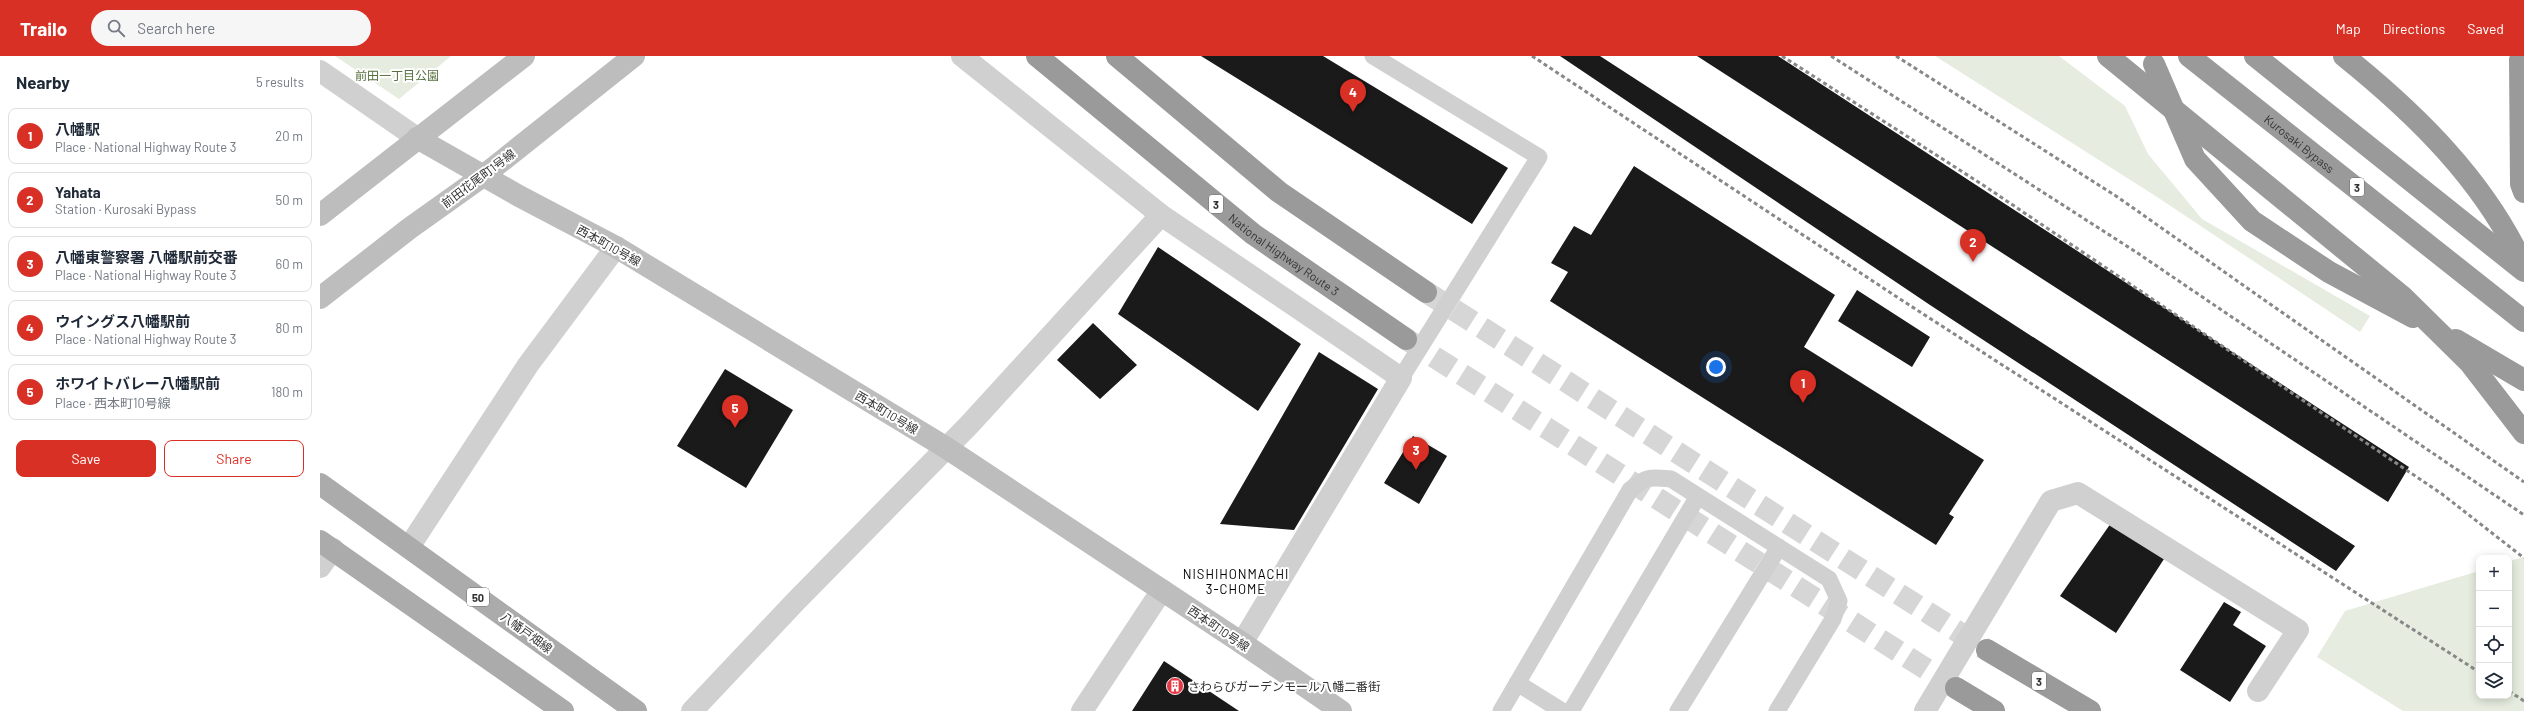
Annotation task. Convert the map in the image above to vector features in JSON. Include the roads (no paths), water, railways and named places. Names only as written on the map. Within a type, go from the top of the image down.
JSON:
[{"type":"highway","name":"National Highway Route 3","points":[[1037,56],[1252,234],[1406,339]]},
{"type":"highway","points":[[1117,56],[1279,192],[1426,292]]},
{"type":"highway","points":[[2108,56],[2403,297],[2470,363],[2524,433]]},
{"type":"highway","name":"Kurosaki Bypass","points":[[2189,56],[2524,321]]},
{"type":"highway","points":[[2255,56],[2524,271]]},
{"type":"highway","points":[[2344,56],[2435,137],[2480,192],[2510,237],[2524,267]]},
{"type":"highway","points":[[2520,59],[2521,184],[2524,192]]},
{"type":"highway","points":[[2154,64],[2195,159],[2252,221],[2329,272],[2502,365],[2524,380]]},
{"type":"highway","name":"3","points":[[1987,650],[2090,711]]},
{"type":"highway","points":[[1956,688],[1994,711]]},
{"type":"main road","name":"八幡戸畑線","points":[[320,484],[636,711]]},
{"type":"main road","points":[[326,545],[563,711]]},
{"type":"street","points":[[320,215],[524,56]]},
{"type":"street","name":"前田花尾町1号線","points":[[320,298],[410,228],[483,176],[634,56]]},
{"type":"street","points":[[962,56],[1161,215],[1401,378],[1242,643]]},
{"type":"street","points":[[320,71],[417,138]]},
{"type":"street","name":"西本町10号線","points":[[417,138],[483,176],[616,247],[945,447],[1242,643],[1341,711]]},
{"type":"street","points":[[692,711],[945,447],[968,425],[1161,215]]},
{"type":"street","points":[[409,547],[528,365],[616,247]]},
{"type":"street","points":[[1925,711],[2051,501],[2078,492],[2298,630],[2258,691]]},
{"type":"street","points":[[320,567],[326,545]]},
{"type":"street","points":[[1082,711],[1162,590]]},
{"type":"lane","points":[[1374,56],[1539,157],[1401,378]]},
{"type":"lane","points":[[1501,711],[1630,490],[1643,478],[1651,477],[1671,479],[1829,579],[1839,601],[1833,619],[1777,711]]},
{"type":"lane","points":[[1571,711],[1698,496]]},
{"type":"lane","points":[[1678,711],[1779,547]]},
{"type":"lane","points":[[1517,683],[1562,711]]},
{"type":"tunnel","points":[[1426,292],[1985,649]]},
{"type":"tunnel","points":[[1406,339],[1956,688]]},
{"type":"railway","points":[[1532,56],[1903,301],[2476,670]]},
{"type":"railway","points":[[1782,56],[1983,185],[2442,494],[2524,558]]},
{"type":"railway","points":[[1831,56],[2136,252],[2524,515]]},
{"type":"railway","points":[[1896,56],[2116,196],[2524,482]]},
{"type":"railway","points":[[2512,693],[2524,701]]},
{"type":"place","name":"ウイングス八幡駅前","points":[[1353,112]]},
{"type":"place","name":"Yahata","points":[[1973,262]]},
{"type":"place","name":"八幡駅","points":[[1803,403]]},
{"type":"place","name":"ホワイトバレー八幡駅前","points":[[735,428]]},
{"type":"place","name":"八幡東警察署 八幡駅前交番","points":[[1416,470]]},
{"type":"place","name":"さわらびガーデンモール八幡二番街","points":[[1175,686]]},
{"type":"district","name":"NISHIHONMACHI 3-CHOME","points":[[1236,582]]},
{"type":"park label","name":"前田一丁目公園","points":[[397,75]]}]
